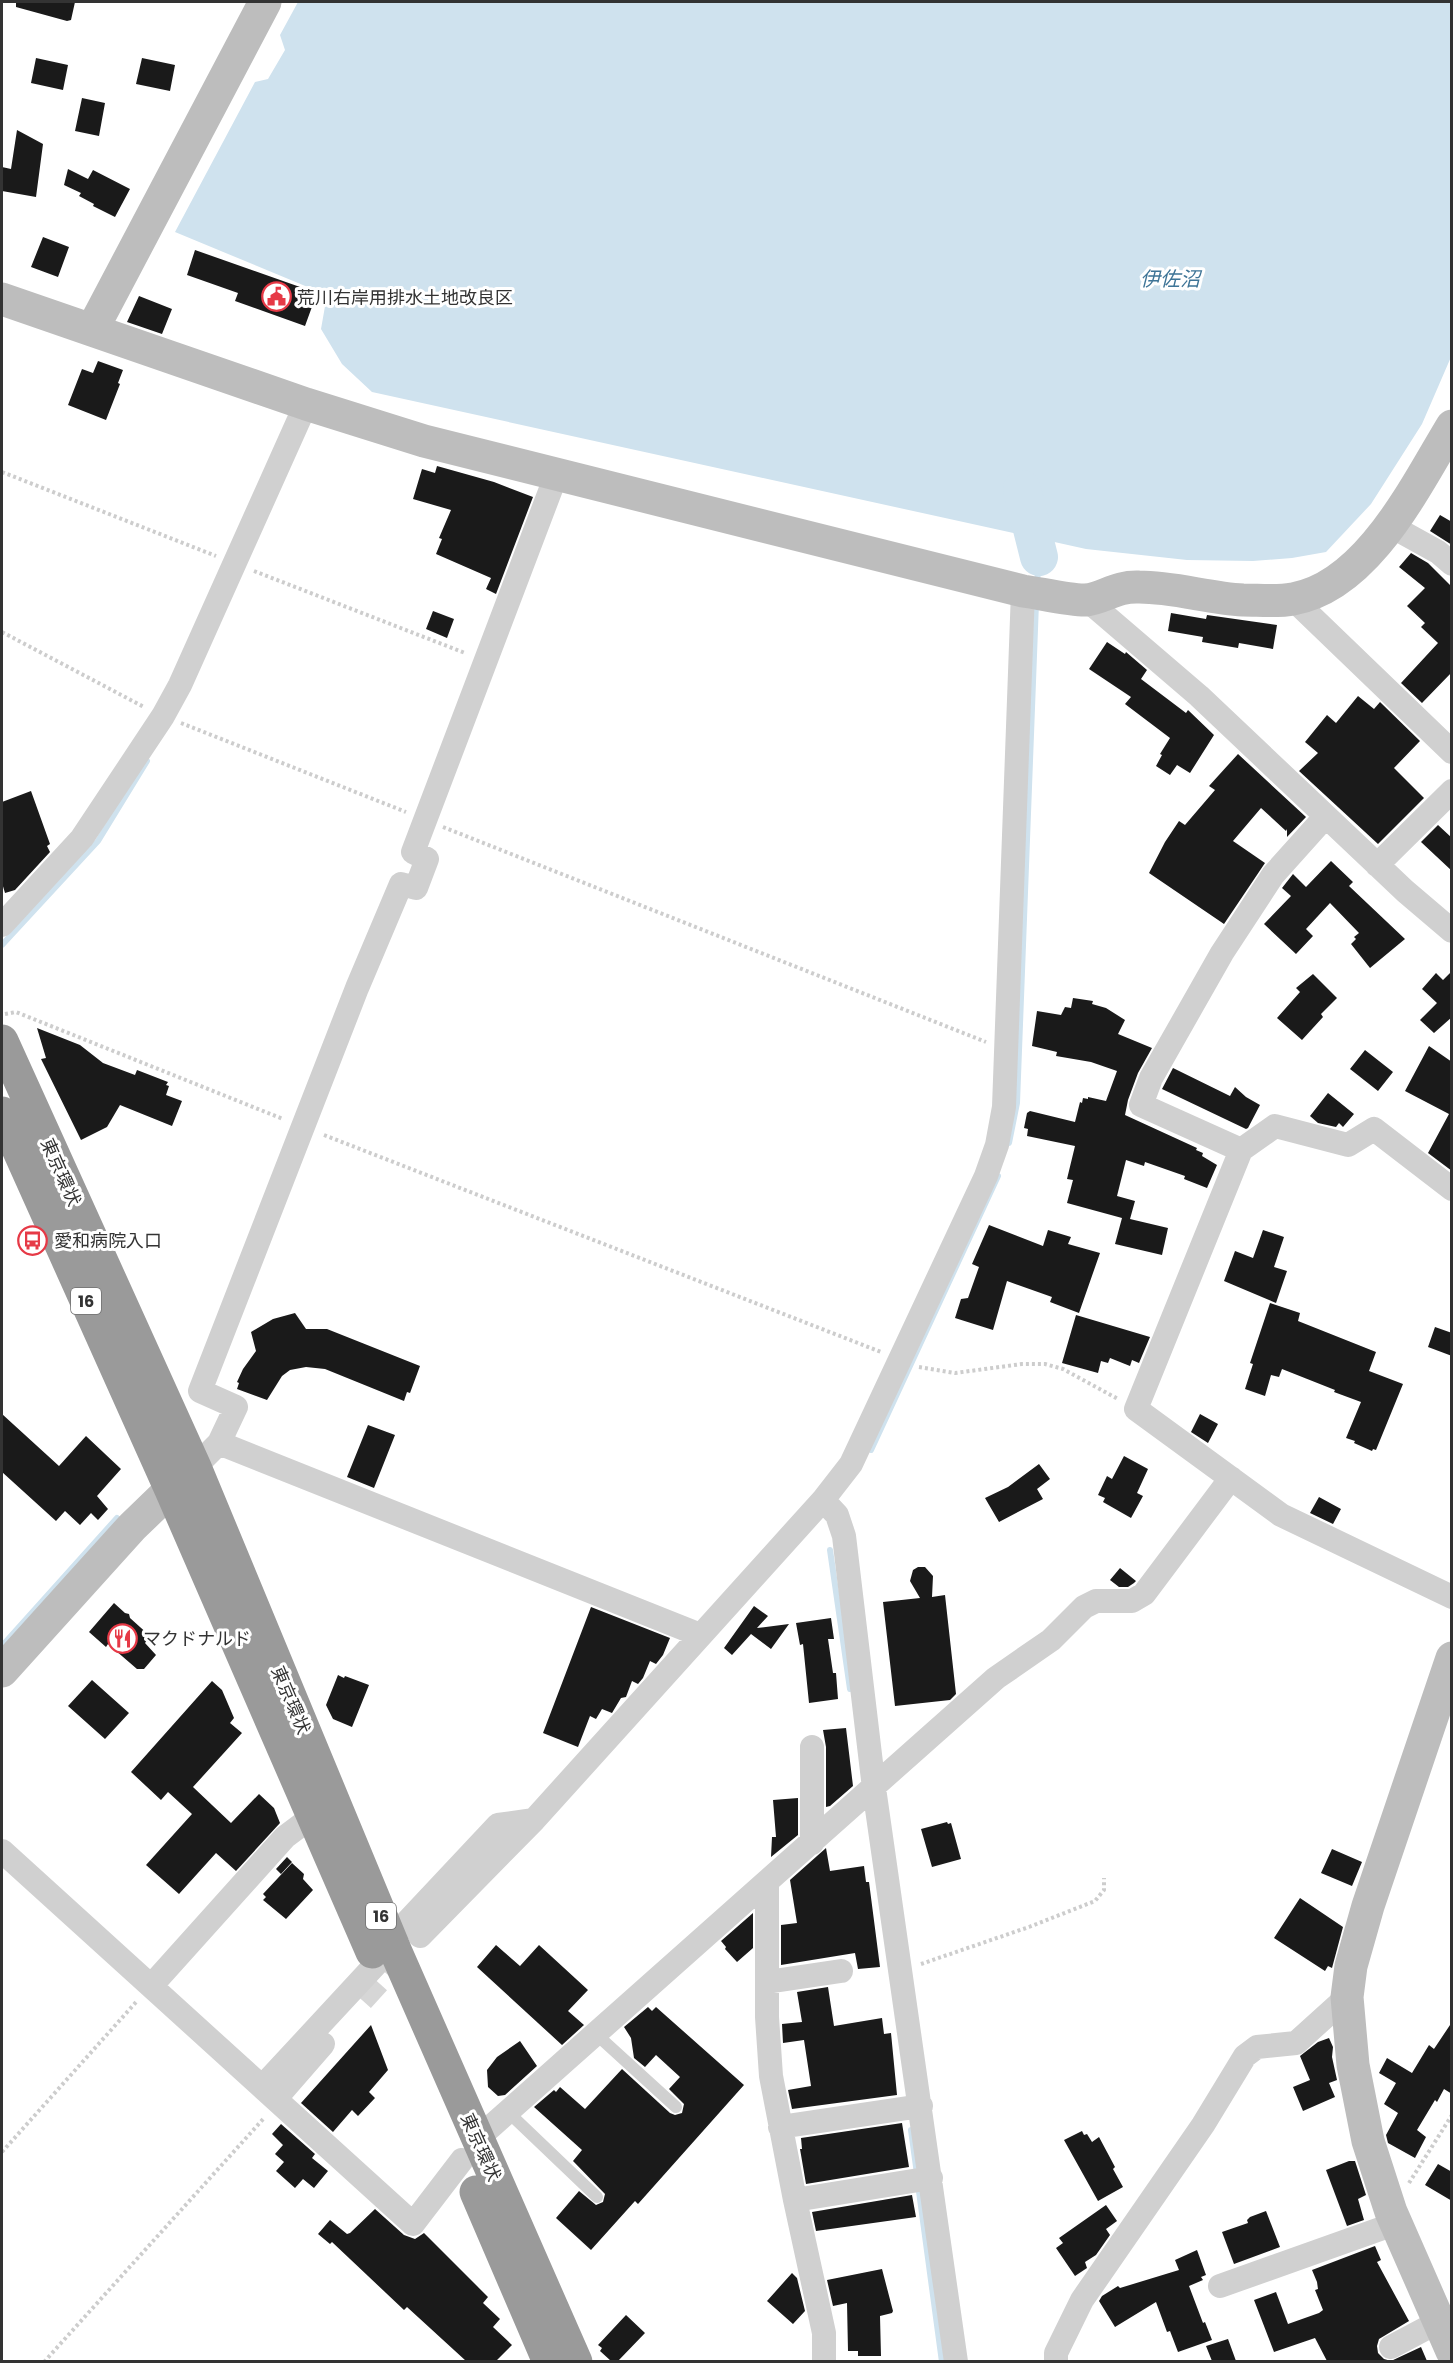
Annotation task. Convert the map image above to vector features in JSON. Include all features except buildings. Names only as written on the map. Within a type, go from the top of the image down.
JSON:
[{"type":"highway","name":"東京環状","points":[[2,1041],[195,1467],[396,1946],[469,2150],[549,2361]]},
{"type":"highway","name":"東京環状","points":[[2,1113],[171,1490],[313,1816],[396,1946]]},
{"type":"highway","name":"東京環状","points":[[469,2150],[576,2361]]},
{"type":"street","points":[[92,330],[265,2]]},
{"type":"street","points":[[2,298],[306,404],[424,441],[1023,591],[1087,600],[1119,588],[1140,586],[1242,600],[1293,599],[1318,591],[1343,575],[1366,555],[1391,526],[1452,426]]},
{"type":"street","points":[[2,925],[82,838],[169,718],[180,686],[242,567],[306,404]]},
{"type":"street","points":[[2,1671],[132,1527],[219,1443],[236,1407],[200,1391],[357,988],[402,884],[416,888],[427,859],[413,852],[557,473]]},
{"type":"street","points":[[1391,526],[1438,552],[1452,564]]},
{"type":"street","points":[[272,2095],[498,1825],[534,1820],[823,1500],[851,1464],[909,1363],[986,1176],[997,1145],[1004,1107],[1023,591]]},
{"type":"street","points":[[1293,599],[1452,752]]},
{"type":"street","points":[[1087,600],[1199,696],[1325,817],[1452,931]]},
{"type":"street","points":[[1377,865],[1452,791]]},
{"type":"street","points":[[1241,1150],[1141,1105],[1151,1078],[1222,953],[1273,875],[1325,817]]},
{"type":"street","points":[[1451,1187],[1374,1129],[1348,1145],[1275,1126],[1241,1150],[1136,1409],[1281,1515],[1452,1597]]},
{"type":"street","points":[[219,1443],[700,1635]]},
{"type":"street","points":[[2,1851],[152,1985],[412,2224],[469,2150],[508,2112],[996,1678],[1051,1640],[1084,1607],[1096,1601],[1132,1601],[1144,1594],[1231,1478]]},
{"type":"street","points":[[823,1500],[837,1515],[844,1536],[874,1788],[901,1971],[911,2107],[921,2179],[956,2361]]},
{"type":"street","points":[[1391,2347],[1445,2336],[1394,2218],[1368,2141],[1353,2065],[1347,1997],[1351,1966],[1368,1906],[1452,1658]]},
{"type":"street","points":[[812,1747],[812,1843]]},
{"type":"street","points":[[152,1985],[285,1837],[313,1816]]},
{"type":"street","points":[[767,1882],[767,2018],[771,2076],[824,2333],[824,2361]]},
{"type":"street","points":[[767,1982],[841,1971]]},
{"type":"street","points":[[1056,2361],[1056,2353],[1082,2300],[1203,2125],[1245,2056],[1257,2047],[1296,2043],[1347,1997]]},
{"type":"street","points":[[272,2095],[362,2000]]},
{"type":"street","points":[[780,2127],[911,2107]]},
{"type":"street","points":[[795,2200],[921,2179]]},
{"type":"street","points":[[1221,2286],[1394,2218]]},
{"type":"lane","points":[[596,2034],[676,2107]]},
{"type":"lane","points":[[508,2112],[597,2197]]},
{"type":"path","points":[[2,472],[486,661]]},
{"type":"path","points":[[2,632],[169,718],[1006,1050]]},
{"type":"path","points":[[2,1014],[16,1012],[909,1363],[955,1373],[1022,1364],[1045,1364],[1063,1370],[1136,1409]]},
{"type":"path","points":[[901,1971],[1029,1927],[1095,1901],[1104,1890],[1104,1878]]},
{"type":"path","points":[[2,2152],[152,1985]]},
{"type":"path","points":[[44,2361],[272,2095]]},
{"type":"path","points":[[1394,2218],[1452,2115]]},
{"type":"water","name":"伊佐沼","points":[[298,2],[1451,2],[1451,357],[1422,424],[1371,504],[1326,552],[1253,561],[1187,560],[1086,549],[372,392],[342,364],[321,329],[327,295],[175,232],[255,82],[268,79],[285,50],[280,35]]},
{"type":"waterway","name":"伊佐沼","points":[[1022,489],[1039,557]]},
{"type":"waterway","points":[[1037,584],[1039,557]]},
{"type":"waterway","points":[[1009,1143],[1017,1103],[1036,603]]},
{"type":"waterway","points":[[2,945],[98,841],[147,761]]},
{"type":"waterway","points":[[871,1450],[998,1176]]},
{"type":"waterway","points":[[2,1646],[117,1518]]},
{"type":"waterway","points":[[830,1550],[850,1689]]},
{"type":"waterway","points":[[911,2130],[917,2174]]},
{"type":"waterway","points":[[918,2184],[942,2362]]},
{"type":"tunnel","points":[[362,2000],[408,1949]]},
{"type":"place","name":"荒川右岸用排水土地改良区","points":[[276,297]]},
{"type":"place","name":"愛和病院入口","points":[[33,1240]]},
{"type":"place","name":"マクドナルド","points":[[122,1638]]}]
